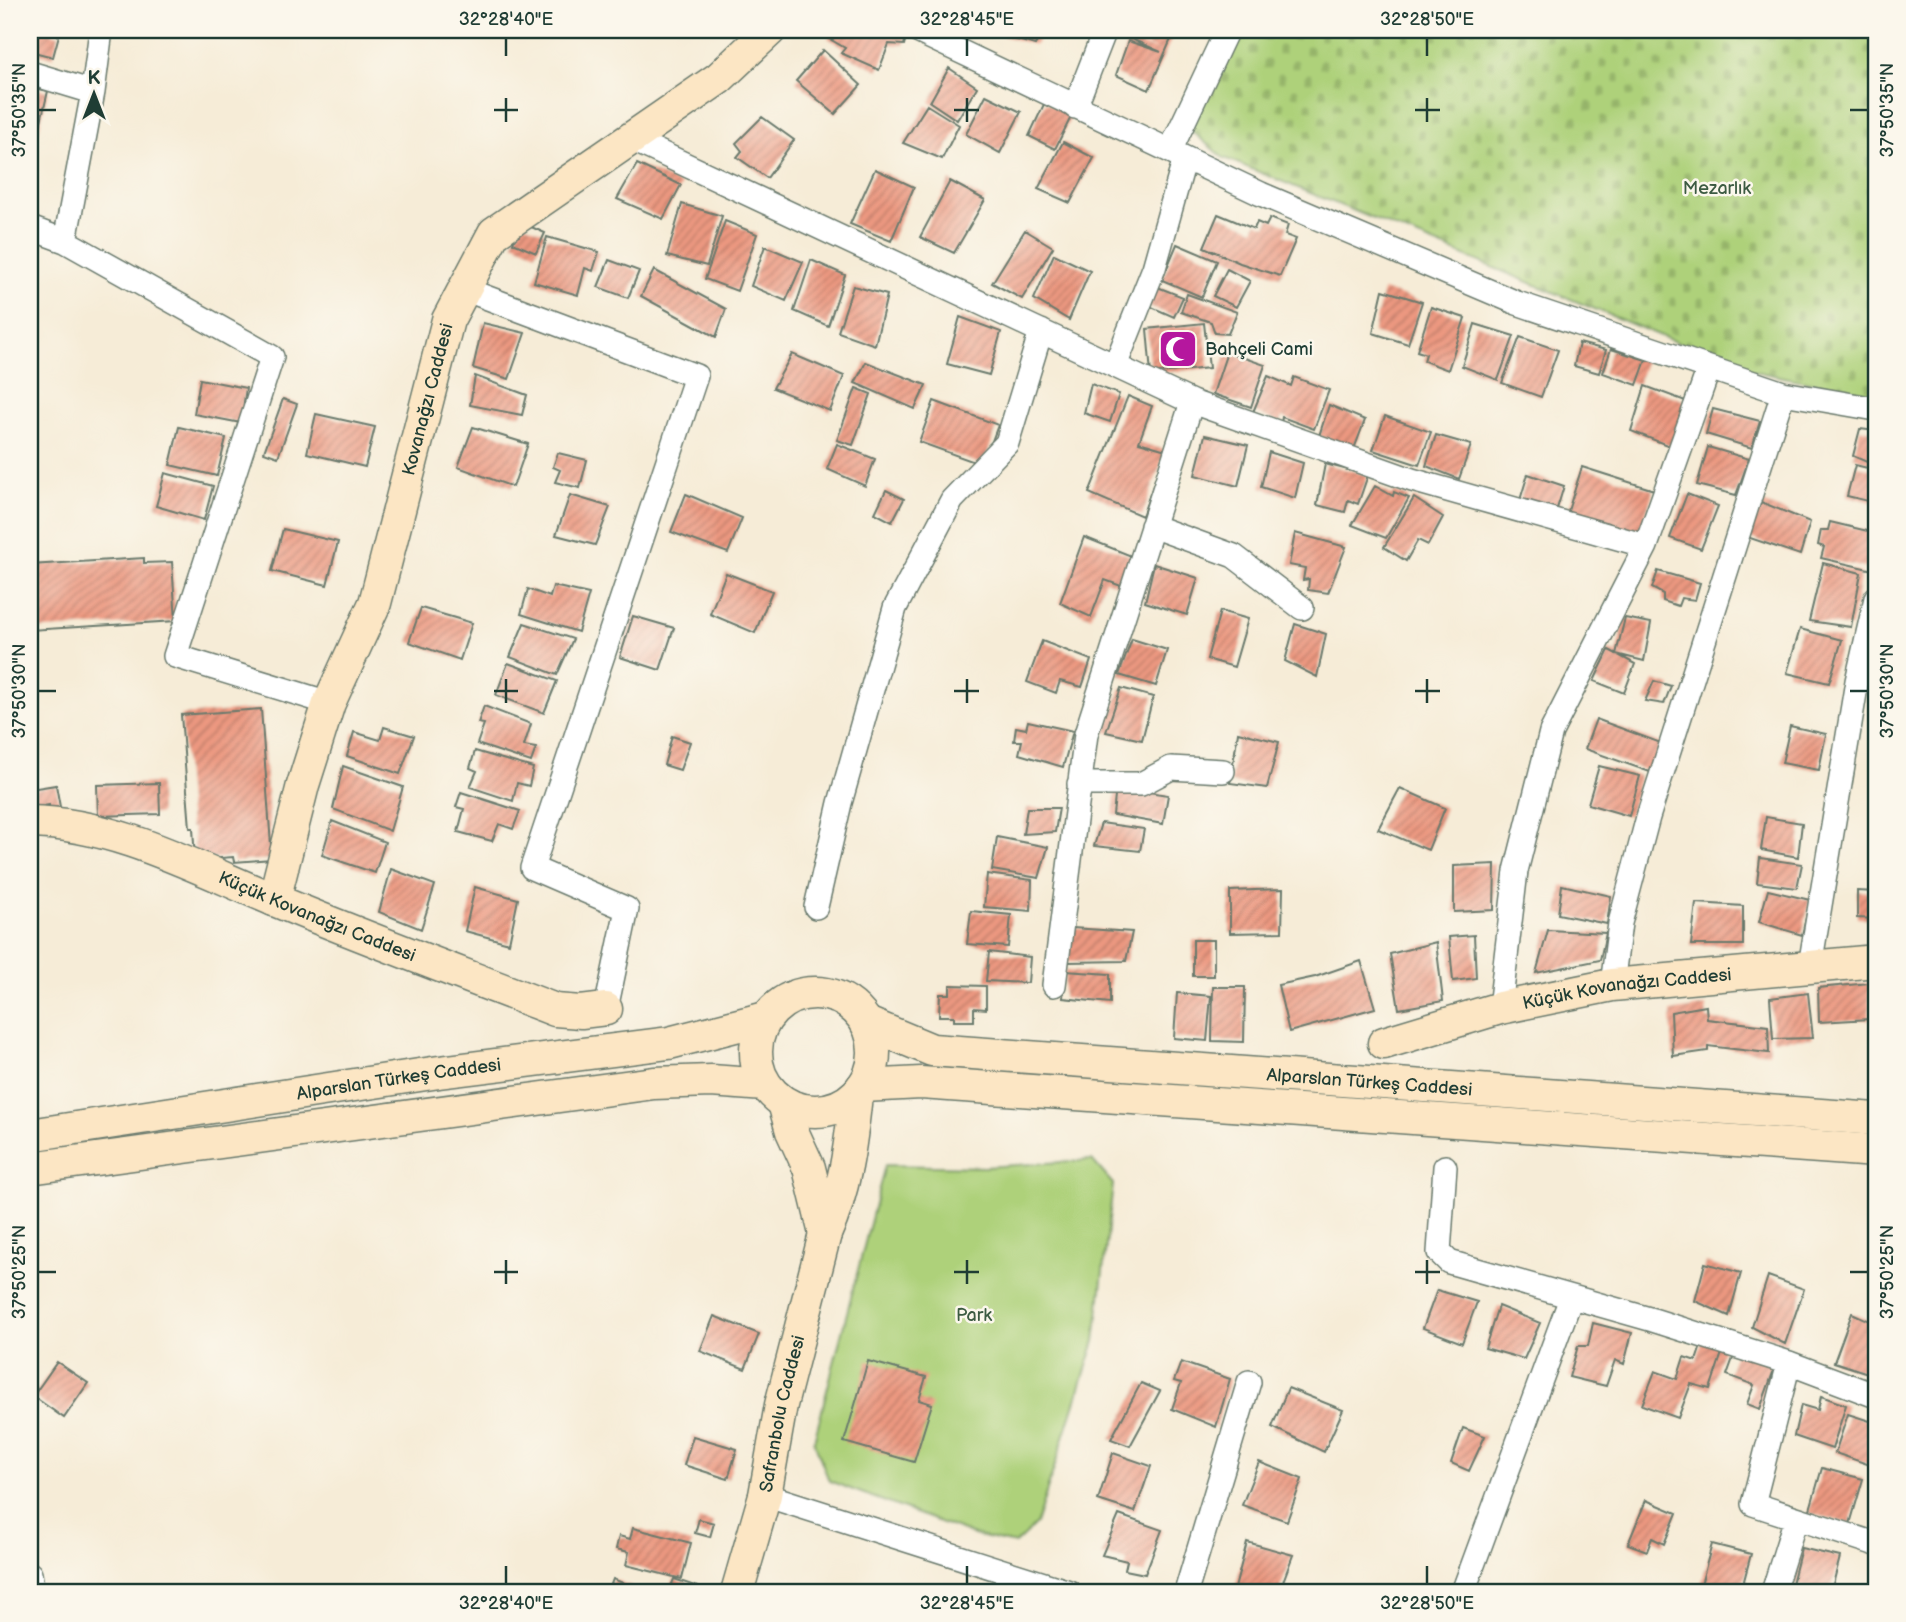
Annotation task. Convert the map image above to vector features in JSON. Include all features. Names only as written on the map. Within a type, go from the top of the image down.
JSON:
[{"type":"main road","name":"Kovanağzı Caddesi","points":[[274,900],[303,785],[329,703],[375,603],[447,320],[494,233],[719,78],[770,30]]},
{"type":"main road","name":"Küçük Kovanağzı Caddesi","points":[[30,822],[54,822],[143,845],[274,900],[555,1010],[581,1012],[606,1009]]},
{"type":"main road","name":"Küçük Kovanağzı Caddesi","points":[[1384,1043],[1500,1008],[1612,985],[1876,961]]},
{"type":"main road","points":[[30,1168],[654,1083],[711,1081],[774,1094],[802,1111],[821,1111],[840,1106],[859,1091],[874,1062],[873,1042],[867,1023],[854,1008],[837,997],[818,993],[798,995],[780,1003],[766,1018],[757,1036],[755,1055],[759,1074],[774,1094],[809,1168],[825,1234]]},
{"type":"main road","name":"Alparslan Türkeş Caddesi","points":[[30,1135],[439,1072],[669,1043],[766,1018]]},
{"type":"main road","name":"Alparslan Türkeş Caddesi","points":[[867,1023],[932,1050],[1876,1119]]},
{"type":"main road","name":"Alparslan Türkeş Caddesi","points":[[859,1091],[921,1083],[1876,1150]]},
{"type":"main road","points":[[1623,1100],[1690,1090],[1721,1090],[1876,1101]]},
{"type":"main road","name":"Safranbolu Caddesi","points":[[737,1592],[765,1495],[781,1405],[825,1234],[841,1192],[859,1091]]},
{"type":"main road","points":[[1610,1132],[1646,1145],[1690,1154],[1876,1168]]},
{"type":"street","points":[[65,241],[93,92],[101,30]]},
{"type":"street","points":[[915,30],[1261,194],[1517,303],[1783,393],[1876,409]]},
{"type":"street","points":[[1076,107],[1105,30]]},
{"type":"street","points":[[1115,366],[1154,268],[1177,154],[1227,30]]},
{"type":"street","points":[[30,73],[93,92]]},
{"type":"street","points":[[631,139],[1192,402],[1412,480],[1646,546]]},
{"type":"street","points":[[30,228],[65,241],[272,357],[175,656],[329,703]]},
{"type":"street","points":[[464,289],[696,376],[532,868],[627,909],[606,1009]]},
{"type":"street","points":[[816,907],[840,803],[895,608],[952,500],[1007,443],[1041,331]]},
{"type":"street","points":[[1500,1008],[1516,871],[1550,732],[1646,546],[1709,368]]},
{"type":"street","points":[[1612,985],[1620,923],[1648,817],[1783,393]]},
{"type":"street","points":[[1054,985],[1086,734],[1192,402]]},
{"type":"street","points":[[1152,526],[1234,556],[1302,608]]},
{"type":"street","points":[[1810,966],[1857,681],[1876,598]]},
{"type":"street","points":[[1079,784],[1141,784],[1171,768],[1223,771]]},
{"type":"street","points":[[1445,1167],[1439,1252],[1449,1262],[1653,1320],[1789,1363],[1876,1396]]},
{"type":"street","points":[[1463,1592],[1571,1298]]},
{"type":"street","points":[[1789,1363],[1753,1504],[1876,1544]]},
{"type":"street","points":[[1186,1592],[1249,1382]]},
{"type":"street","points":[[765,1495],[1069,1592]]},
{"type":"street","points":[[1773,1592],[1796,1518]]},
{"type":"street","points":[[30,1574],[33,1592]]},
{"type":"green space","name":"Mezarlık","points":[[1244,30],[1876,30],[1876,395],[1742,369],[1222,157],[1187,127]]},
{"type":"green space","name":"Park","points":[[1092,1160],[1113,1184],[1095,1341],[1036,1524],[1015,1544],[977,1536],[829,1481],[814,1441],[885,1165],[985,1167]]},
{"type":"building","points":[[30,30],[59,35],[53,57],[30,51]]},
{"type":"building","points":[[834,30],[908,30],[904,45],[889,44],[879,70],[841,53],[845,48],[828,38]]},
{"type":"building","points":[[998,30],[1044,30],[1035,45],[997,34]]},
{"type":"building","points":[[1122,30],[1175,30],[1149,90],[1116,75],[1128,41],[1161,52],[1120,34]]},
{"type":"building","points":[[823,50],[861,85],[835,114],[796,81]]},
{"type":"building","points":[[949,68],[977,87],[957,120],[930,102]]},
{"type":"building","points":[[30,87],[48,91],[38,134],[30,132]]},
{"type":"building","points":[[986,95],[1021,112],[1000,153],[966,134]]},
{"type":"building","points":[[1045,102],[1072,115],[1055,149],[1029,136]]},
{"type":"building","points":[[927,105],[959,125],[942,159],[903,143]]},
{"type":"building","points":[[762,117],[794,140],[767,178],[737,157],[742,151],[736,143]]},
{"type":"building","points":[[1063,142],[1094,158],[1070,203],[1038,189]]},
{"type":"building","points":[[30,153],[37,155],[30,177]]},
{"type":"building","points":[[637,164],[681,185],[663,219],[617,199]]},
{"type":"building","points":[[875,169],[914,187],[891,241],[850,224]]},
{"type":"building","points":[[950,181],[985,200],[954,253],[920,237]]},
{"type":"building","points":[[682,204],[722,216],[707,266],[667,256]]},
{"type":"building","points":[[1218,214],[1254,229],[1257,222],[1266,226],[1270,218],[1288,225],[1285,235],[1296,239],[1280,276],[1240,263],[1204,247]]},
{"type":"building","points":[[725,221],[757,234],[737,291],[705,279]]},
{"type":"building","points":[[522,223],[545,233],[536,253],[513,243]]},
{"type":"building","points":[[1025,230],[1053,247],[1022,299],[992,283]]},
{"type":"building","points":[[547,237],[599,252],[593,271],[585,268],[578,295],[534,282]]},
{"type":"building","points":[[1177,244],[1217,261],[1202,297],[1162,280]]},
{"type":"building","points":[[765,246],[803,262],[786,301],[751,286]]},
{"type":"building","points":[[1054,254],[1090,271],[1069,320],[1034,299]]},
{"type":"building","points":[[609,260],[639,271],[628,298],[598,287]]},
{"type":"building","points":[[811,260],[845,275],[828,326],[794,311]]},
{"type":"building","points":[[1227,269],[1250,281],[1236,307],[1213,296]]},
{"type":"building","points":[[654,270],[726,309],[716,337],[641,296]]},
{"type":"building","points":[[853,286],[887,295],[875,345],[838,332]]},
{"type":"building","points":[[1155,286],[1183,297],[1174,317],[1147,305]]},
{"type":"building","points":[[1383,290],[1422,302],[1408,344],[1373,333]]},
{"type":"building","points":[[1187,294],[1237,312],[1228,334],[1215,333],[1211,322],[1181,312]]},
{"type":"building","points":[[1431,307],[1465,318],[1448,370],[1424,361],[1426,354],[1417,351]]},
{"type":"building","points":[[960,317],[1001,332],[989,375],[947,364]]},
{"type":"building","points":[[483,323],[525,333],[509,379],[473,368]]},
{"type":"building","name":"Bahçeli Cami","points":[[1204,323],[1209,368],[1151,374],[1147,329]]},
{"type":"building","points":[[1475,324],[1514,336],[1498,380],[1462,366]]},
{"type":"building","points":[[1520,337],[1558,350],[1541,397],[1502,383]]},
{"type":"building","points":[[1579,343],[1606,350],[1599,373],[1574,366]]},
{"type":"building","points":[[1611,349],[1646,360],[1637,385],[1603,373]]},
{"type":"building","points":[[1227,352],[1265,365],[1251,407],[1213,394]]},
{"type":"building","points":[[792,354],[844,376],[830,411],[773,388]]},
{"type":"building","points":[[866,362],[926,385],[915,409],[855,383]]},
{"type":"building","points":[[475,376],[527,395],[522,415],[470,405]]},
{"type":"building","points":[[1268,376],[1291,386],[1294,377],[1329,390],[1314,429],[1282,417],[1281,423],[1253,412]]},
{"type":"building","points":[[200,379],[246,388],[241,423],[194,414]]},
{"type":"building","points":[[1091,384],[1119,394],[1110,422],[1084,413]]},
{"type":"building","points":[[1645,386],[1691,403],[1672,447],[1631,431]]},
{"type":"building","points":[[856,388],[871,394],[853,445],[837,440]]},
{"type":"building","points":[[1128,396],[1152,406],[1139,442],[1166,450],[1142,516],[1089,493]]},
{"type":"building","points":[[283,399],[297,404],[278,457],[264,452]]},
{"type":"building","points":[[934,401],[998,425],[983,465],[919,442]]},
{"type":"building","points":[[1329,405],[1365,420],[1354,449],[1319,436]]},
{"type":"building","points":[[1713,409],[1760,421],[1752,448],[1706,434]]},
{"type":"building","points":[[316,414],[375,427],[365,467],[307,453]]},
{"type":"building","points":[[1385,416],[1431,432],[1419,465],[1373,450]]},
{"type":"building","points":[[179,427],[226,438],[217,476],[170,465]]},
{"type":"building","points":[[473,427],[528,444],[513,487],[458,467]]},
{"type":"building","points":[[1860,429],[1876,431],[1876,466],[1853,456]]},
{"type":"building","points":[[1205,435],[1248,445],[1238,486],[1195,475]]},
{"type":"building","points":[[1436,435],[1471,445],[1459,479],[1426,466]]},
{"type":"building","points":[[837,444],[875,459],[865,486],[827,469]]},
{"type":"building","points":[[1708,447],[1749,459],[1736,495],[1697,485]]},
{"type":"building","points":[[1269,452],[1303,463],[1295,498],[1261,487]]},
{"type":"building","points":[[558,453],[587,460],[580,488],[555,482],[560,470],[553,467]]},
{"type":"building","points":[[1325,464],[1368,475],[1358,504],[1348,500],[1345,512],[1317,505]]},
{"type":"building","points":[[1855,465],[1876,470],[1876,503],[1847,496]]},
{"type":"building","points":[[1582,467],[1654,490],[1638,536],[1566,517]]},
{"type":"building","points":[[165,473],[213,486],[204,520],[156,506]]},
{"type":"building","points":[[1528,474],[1564,486],[1556,512],[1520,500]]},
{"type":"building","points":[[1375,486],[1393,496],[1394,492],[1409,498],[1386,538],[1352,525]]},
{"type":"building","points":[[886,490],[904,499],[892,522],[875,513]]},
{"type":"building","points":[[686,494],[742,518],[728,553],[671,532]]},
{"type":"building","points":[[1687,494],[1718,506],[1701,549],[1670,538]]},
{"type":"building","points":[[570,495],[610,507],[595,545],[556,535]]},
{"type":"building","points":[[1414,498],[1443,517],[1428,545],[1418,540],[1406,561],[1384,547]]},
{"type":"building","points":[[1761,502],[1810,522],[1800,555],[1747,537]]},
{"type":"building","points":[[1830,522],[1876,533],[1873,570],[1821,558],[1824,547],[1818,545],[1821,530],[1828,530]]},
{"type":"building","points":[[283,529],[338,542],[327,585],[272,571]]},
{"type":"building","points":[[1295,533],[1346,547],[1328,593],[1308,590],[1309,579],[1303,580],[1305,568],[1289,565]]},
{"type":"building","points":[[1084,537],[1134,557],[1121,586],[1105,580],[1091,617],[1060,603]]},
{"type":"building","points":[[144,558],[144,563],[172,562],[176,621],[30,630],[30,565]]},
{"type":"building","points":[[1823,563],[1861,573],[1851,627],[1809,621]]},
{"type":"building","points":[[1154,564],[1198,578],[1187,615],[1145,602]]},
{"type":"building","points":[[1658,571],[1700,583],[1695,600],[1681,598],[1678,606],[1663,601],[1663,594],[1652,588]]},
{"type":"building","points":[[726,573],[772,591],[755,633],[710,614]]},
{"type":"building","points":[[553,586],[589,594],[578,632],[521,614],[528,589],[550,597]]},
{"type":"building","points":[[421,608],[472,623],[460,660],[409,642]]},
{"type":"building","points":[[1220,611],[1248,619],[1234,667],[1207,659]]},
{"type":"building","points":[[633,616],[674,628],[660,670],[620,657]]},
{"type":"building","points":[[1625,618],[1651,623],[1644,661],[1616,654]]},
{"type":"building","points":[[524,623],[573,639],[557,675],[510,657]]},
{"type":"building","points":[[1295,624],[1326,634],[1317,677],[1285,661]]},
{"type":"building","points":[[1800,629],[1842,640],[1829,683],[1787,673]]},
{"type":"building","points":[[1132,639],[1167,650],[1156,686],[1119,675]]},
{"type":"building","points":[[1042,641],[1091,660],[1082,687],[1060,681],[1056,693],[1027,682]]},
{"type":"building","points":[[1609,650],[1635,664],[1624,693],[1594,681]]},
{"type":"building","points":[[508,663],[557,681],[544,713],[496,695]]},
{"type":"building","points":[[1654,681],[1671,686],[1664,704],[1645,701]]},
{"type":"building","points":[[1121,688],[1153,697],[1142,740],[1106,732]]},
{"type":"building","points":[[484,706],[531,724],[524,746],[536,748],[531,762],[477,744],[484,724],[478,723]]},
{"type":"building","points":[[261,709],[272,859],[234,862],[233,857],[195,860],[181,715]]},
{"type":"building","points":[[1596,719],[1661,743],[1650,772],[1585,749]]},
{"type":"building","points":[[1028,721],[1073,731],[1063,767],[1019,754],[1022,741],[1014,741],[1016,727],[1026,729]]},
{"type":"building","points":[[1790,726],[1826,734],[1819,770],[1782,763]]},
{"type":"building","points":[[384,727],[414,736],[400,774],[347,756],[354,732],[380,740]]},
{"type":"building","points":[[1238,732],[1279,742],[1267,788],[1230,783]]},
{"type":"building","points":[[672,736],[690,742],[680,770],[664,765]]},
{"type":"building","points":[[475,751],[533,768],[529,786],[517,783],[513,801],[470,787],[477,771],[470,768]]},
{"type":"building","points":[[343,766],[403,787],[390,831],[333,809]]},
{"type":"building","points":[[1599,766],[1640,776],[1629,816],[1588,804]]},
{"type":"building","points":[[159,783],[160,814],[98,816],[97,785]]},
{"type":"building","points":[[56,785],[60,807],[49,809],[49,805],[33,808],[30,789]]},
{"type":"building","points":[[1116,787],[1168,795],[1163,824],[1113,815]]},
{"type":"building","points":[[1400,788],[1445,808],[1428,850],[1378,829]]},
{"type":"building","points":[[461,792],[520,811],[513,829],[499,824],[492,841],[458,832],[464,809],[456,807]]},
{"type":"building","points":[[1027,808],[1059,808],[1055,832],[1023,834]]},
{"type":"building","points":[[1766,817],[1802,823],[1798,857],[1761,850]]},
{"type":"building","points":[[332,821],[385,842],[375,873],[322,855]]},
{"type":"building","points":[[1101,823],[1144,829],[1140,851],[1094,846]]},
{"type":"building","points":[[997,837],[1048,847],[1039,878],[992,870]]},
{"type":"building","points":[[1760,858],[1802,864],[1797,888],[1757,883]]},
{"type":"building","points":[[1495,864],[1494,910],[1454,912],[1454,866]]},
{"type":"building","points":[[391,869],[435,885],[421,929],[379,912]]},
{"type":"building","points":[[987,874],[1032,880],[1031,911],[984,907]]},
{"type":"building","points":[[1562,885],[1611,896],[1607,924],[1558,914]]},
{"type":"building","points":[[475,887],[518,899],[509,943],[465,931]]},
{"type":"building","points":[[1283,889],[1282,932],[1230,933],[1230,891]]},
{"type":"building","points":[[1768,890],[1810,900],[1802,935],[1759,922]]},
{"type":"building","points":[[1857,891],[1876,892],[1876,919],[1857,918]]},
{"type":"building","points":[[1696,903],[1743,906],[1743,945],[1691,945]]},
{"type":"building","points":[[971,911],[1011,915],[1008,947],[967,944]]},
{"type":"building","points":[[1072,928],[1132,932],[1126,961],[1068,962]]},
{"type":"building","points":[[1548,930],[1606,933],[1600,960],[1536,973]]},
{"type":"building","points":[[1474,935],[1476,978],[1453,981],[1449,937]]},
{"type":"building","points":[[1193,940],[1214,940],[1214,976],[1193,976]]},
{"type":"building","points":[[1436,942],[1443,1001],[1399,1009],[1390,954]]},
{"type":"building","points":[[989,952],[1030,957],[1028,983],[986,981]]},
{"type":"building","points":[[1361,961],[1375,1008],[1289,1032],[1278,985],[1315,977]]},
{"type":"building","points":[[1065,971],[1110,974],[1110,1003],[1063,998]]},
{"type":"building","points":[[1869,983],[1870,1019],[1819,1022],[1818,988]]},
{"type":"building","points":[[950,985],[986,986],[986,1009],[974,1008],[974,1021],[954,1021],[954,1016],[939,1016],[940,994],[950,994]]},
{"type":"building","points":[[1213,987],[1245,987],[1244,1042],[1212,1041]]},
{"type":"building","points":[[1177,993],[1211,996],[1207,1041],[1174,1038]]},
{"type":"building","points":[[1808,993],[1813,1038],[1773,1039],[1770,998]]},
{"type":"building","points":[[1706,1006],[1707,1019],[1768,1026],[1769,1053],[1708,1046],[1708,1051],[1673,1056],[1671,1012]]},
{"type":"building","points":[[1705,1263],[1741,1273],[1729,1316],[1695,1301]]},
{"type":"building","points":[[1768,1276],[1804,1289],[1785,1344],[1752,1327]]},
{"type":"building","points":[[1437,1290],[1477,1302],[1462,1343],[1423,1328]]},
{"type":"building","points":[[1498,1306],[1540,1323],[1524,1359],[1485,1348]]},
{"type":"building","points":[[1852,1313],[1876,1324],[1874,1375],[1834,1362]]},
{"type":"building","points":[[714,1316],[759,1334],[745,1369],[700,1351]]},
{"type":"building","points":[[1593,1323],[1632,1333],[1624,1364],[1615,1360],[1606,1386],[1569,1377],[1578,1346],[1588,1346]]},
{"type":"building","points":[[1704,1337],[1725,1344],[1710,1389],[1691,1384],[1678,1418],[1642,1405],[1655,1371],[1677,1379],[1684,1357],[1696,1361]]},
{"type":"building","points":[[1736,1350],[1776,1364],[1760,1409],[1747,1404],[1754,1385],[1727,1375]]},
{"type":"building","points":[[868,1361],[926,1377],[919,1400],[932,1404],[914,1462],[844,1442]]},
{"type":"building","points":[[57,1362],[88,1383],[64,1418],[33,1396]]},
{"type":"building","points":[[1181,1362],[1230,1379],[1216,1427],[1172,1409],[1181,1383],[1174,1381]]},
{"type":"building","points":[[1141,1383],[1160,1391],[1130,1446],[1111,1439]]},
{"type":"building","points":[[1288,1388],[1343,1410],[1324,1452],[1272,1427]]},
{"type":"building","points":[[1821,1396],[1846,1405],[1832,1449],[1794,1436],[1801,1405],[1818,1410]]},
{"type":"building","points":[[1848,1414],[1876,1423],[1876,1448],[1870,1465],[1835,1453]]},
{"type":"building","points":[[1463,1428],[1485,1436],[1469,1471],[1451,1463]]},
{"type":"building","points":[[693,1436],[737,1449],[728,1479],[684,1465]]},
{"type":"building","points":[[1113,1453],[1151,1466],[1135,1512],[1098,1500]]},
{"type":"building","points":[[1259,1462],[1302,1479],[1287,1521],[1242,1505]]},
{"type":"building","points":[[1822,1468],[1863,1479],[1850,1524],[1809,1513]]},
{"type":"building","points":[[1646,1500],[1677,1513],[1664,1544],[1652,1538],[1647,1551],[1628,1544]]},
{"type":"building","points":[[1119,1515],[1162,1530],[1145,1574],[1125,1570],[1127,1561],[1102,1555]]},
{"type":"building","points":[[699,1519],[714,1523],[710,1537],[695,1533]]},
{"type":"building","points":[[633,1528],[691,1543],[682,1579],[626,1565],[629,1552],[616,1549],[619,1536],[630,1539]]},
{"type":"building","points":[[1247,1542],[1293,1555],[1279,1592],[1234,1592]]},
{"type":"building","points":[[1712,1544],[1751,1554],[1741,1592],[1699,1592]]},
{"type":"building","points":[[1801,1548],[1840,1557],[1831,1592],[1792,1584]]},
{"type":"building","points":[[613,1579],[645,1592],[608,1592]]},
{"type":"building","points":[[674,1579],[698,1587],[696,1592],[669,1592]]},
{"type":"place","name":"Bahçeli Cami","points":[[1178,349]]}]
